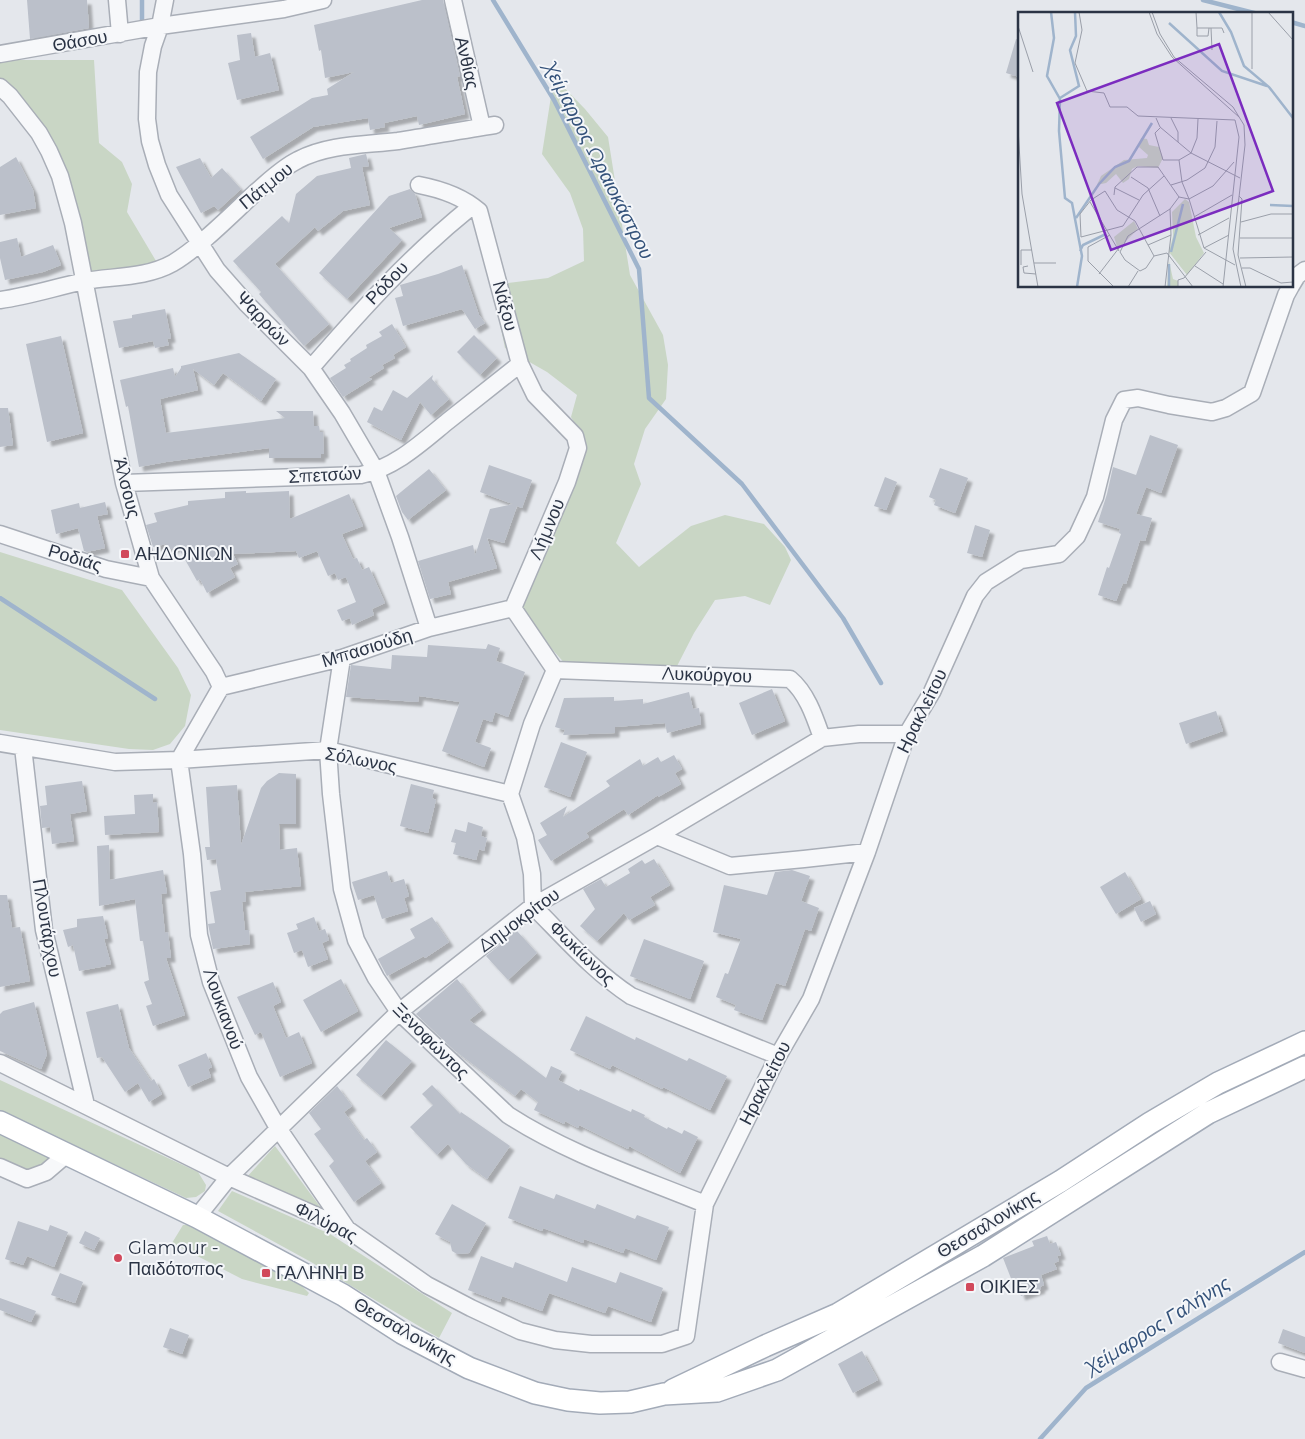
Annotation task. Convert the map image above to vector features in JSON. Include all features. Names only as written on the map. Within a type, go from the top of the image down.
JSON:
[{"type":"main road","name":"Θεσσαλονίκης","points":[[664,1394],[838,1314],[1061,1181],[1150,1122],[1234,1075],[1305,1042]]},
{"type":"main road","name":"Θεσσαλονίκης","points":[[0,1122],[197,1217],[343,1295],[402,1333],[469,1368],[535,1394],[600,1403],[630,1402],[664,1394],[717,1391],[777,1370],[983,1256],[1208,1113],[1305,1067]]},
{"type":"street","points":[[117,0],[120,34]]},
{"type":"street","name":"Ψαρρών","points":[[165,0],[148,72],[147,119],[150,141],[169,195],[217,270],[311,368],[342,413],[376,471],[400,537],[428,628]]},
{"type":"street","name":"Θάσου","points":[[0,54],[160,26],[284,9],[323,0]]},
{"type":"street","name":"Ανθίας","points":[[453,0],[488,126]]},
{"type":"street","name":"Άλσους","points":[[0,79],[5,91],[39,133],[60,176],[73,223],[124,483],[151,578],[214,672],[221,688]]},
{"type":"street","name":"Πάτμου","points":[[0,300],[27,296],[85,281],[139,275],[174,262],[199,244],[277,173],[316,152],[334,148],[420,138],[488,126]]},
{"type":"street","points":[[420,185],[435,188],[472,206]]},
{"type":"street","name":"Νάξου","points":[[472,206],[479,211],[520,364],[536,395],[575,436],[578,448]]},
{"type":"street","name":"Ρόδου","points":[[311,368],[386,284],[418,252],[472,206]]},
{"type":"street","name":"Ηρακλείτου","points":[[1292,284],[1297,276],[1305,270]]},
{"type":"street","name":"Ηρακλείτου","points":[[686,1336],[705,1204],[778,1056],[811,998],[867,852],[907,734],[932,692],[975,596],[986,582],[1021,560],[1059,554],[1077,536],[1095,497],[1114,420],[1124,400],[1138,398],[1212,412],[1226,408],[1252,393],[1290,288]]},
{"type":"street","name":"Σπετσών","points":[[124,483],[362,475],[376,471],[394,463],[415,448],[520,364]]},
{"type":"street","name":"Λήμνου","points":[[513,608],[567,482],[578,448]]},
{"type":"street","name":"Ροδιάς","points":[[0,534],[106,569],[151,578]]},
{"type":"street","points":[[513,608],[555,670],[532,724],[510,794],[525,837],[532,874],[533,906]]},
{"type":"street","name":"Μπασιούδη","points":[[221,688],[342,658],[428,628],[513,608]]},
{"type":"street","name":"Ξενοφώντος","points":[[342,658],[328,750],[331,794],[342,890],[356,940],[376,978],[399,1012],[508,1115],[528,1128],[588,1157],[705,1204]]},
{"type":"street","name":"Λυκούργου","points":[[555,670],[790,679],[798,685],[814,714],[822,738]]},
{"type":"street","points":[[0,743],[115,762],[179,760],[221,688]]},
{"type":"street","name":"Δημοκρίτου","points":[[197,1217],[229,1177],[399,1012],[533,906],[657,836],[822,738],[859,734],[907,734]]},
{"type":"street","name":"Πλουτάρχου","points":[[23,748],[44,930],[86,1105]]},
{"type":"street","name":"Σόλωνος","points":[[179,760],[328,750],[510,794]]},
{"type":"street","name":"Λουκιανού","points":[[179,760],[192,854],[199,935],[211,982],[249,1077],[278,1128],[347,1229]]},
{"type":"street","points":[[657,836],[730,866],[867,852]]},
{"type":"street","name":"Φωκίωνος","points":[[533,906],[583,958],[611,983],[631,996],[778,1056]]},
{"type":"street","name":"Φιλύρας","points":[[0,1063],[229,1177],[347,1229],[427,1285],[520,1331],[554,1340],[591,1344],[662,1344],[686,1336]]},
{"type":"street","points":[[0,1167],[27,1179],[46,1172],[67,1154]]},
{"type":"street","points":[[1280,1362],[1305,1369]]},
{"type":"green space","points":[[0,60],[94,60],[99,143],[122,162],[132,184],[127,212],[159,266],[88,277],[64,180],[0,79]]},
{"type":"green space","points":[[554,77],[585,109],[608,137],[630,275],[663,335],[668,365],[666,399],[645,429],[634,464],[641,484],[616,543],[639,567],[691,526],[725,515],[764,524],[785,547],[791,560],[770,605],[745,596],[715,600],[694,633],[675,670],[575,675],[512,604],[582,436],[571,417],[577,395],[547,372],[505,348],[492,285],[548,278],[584,261],[583,229],[570,193],[542,154]]},
{"type":"green space","points":[[0,552],[122,590],[178,668],[191,695],[185,726],[170,744],[153,750],[129,749],[0,730]]},
{"type":"green space","points":[[0,1080],[198,1172],[206,1185],[205,1191],[196,1197],[186,1198],[0,1110]]},
{"type":"green space","points":[[0,1133],[45,1154],[49,1159],[47,1164],[24,1172],[0,1162]]},
{"type":"green space","points":[[275,1146],[324,1212],[246,1178]]},
{"type":"green space","points":[[232,1191],[330,1234],[452,1313],[439,1338],[311,1262],[218,1211]]},
{"type":"green space","points":[[183,1225],[189,1225],[302,1286],[309,1293],[307,1296],[242,1279],[172,1243]]},
{"type":"building","points":[[27,0],[87,0],[89,28],[30,39]]},
{"type":"building","points":[[422,0],[443,0],[460,76],[457,77],[465,114],[419,125],[417,116],[384,123],[385,127],[370,130],[368,118],[313,127],[263,159],[250,137],[312,98],[328,95],[327,89],[354,72],[325,78],[321,50],[319,51],[314,25]]},
{"type":"building","points":[[251,33],[255,57],[270,53],[279,90],[237,100],[228,63],[240,60],[237,35]]},
{"type":"building","points":[[1016,39],[1018,40],[1018,77],[1006,73]]},
{"type":"building","points":[[366,154],[369,166],[362,167],[370,205],[343,211],[318,231],[315,227],[275,264],[329,324],[304,346],[259,294],[261,292],[233,261],[282,216],[289,223],[296,194],[317,176],[351,168],[349,158]]},
{"type":"building","points":[[16,157],[33,190],[36,208],[0,215],[0,167]]},
{"type":"building","points":[[200,158],[211,178],[222,168],[241,189],[218,210],[214,206],[201,213],[176,167]]},
{"type":"building","points":[[410,189],[415,194],[422,217],[389,228],[402,240],[347,299],[319,273],[389,196]]},
{"type":"building","points":[[17,238],[21,257],[53,245],[61,265],[43,272],[5,280],[0,258],[0,242]]},
{"type":"building","points":[[462,265],[479,315],[485,323],[475,329],[462,309],[403,326],[395,298],[403,296],[400,285]]},
{"type":"building","points":[[165,309],[171,338],[167,339],[169,345],[155,348],[153,341],[119,348],[113,321],[132,318],[132,315]]},
{"type":"building","points":[[392,324],[406,347],[393,355],[395,358],[382,365],[384,368],[368,378],[372,379],[343,397],[330,378],[346,368],[344,365],[351,361],[350,359],[367,348],[366,345],[382,336],[379,332]]},
{"type":"building","points":[[474,335],[497,358],[480,375],[457,352]]},
{"type":"building","points":[[61,336],[83,433],[47,442],[26,344]]},
{"type":"building","points":[[239,353],[276,379],[261,401],[223,373],[214,385],[193,369],[198,390],[160,399],[166,433],[285,418],[276,411],[313,411],[314,426],[319,426],[320,432],[323,432],[324,454],[321,454],[321,458],[269,458],[269,448],[139,467],[128,406],[126,407],[120,380],[173,368],[175,377],[181,366]]},
{"type":"building","points":[[433,375],[432,379],[449,399],[431,415],[420,402],[401,440],[367,422],[374,407],[382,411],[393,390],[407,398]]},
{"type":"building","points":[[0,408],[8,408],[13,445],[0,447]]},
{"type":"building","points":[[1150,435],[1178,445],[1161,493],[1146,487],[1136,514],[1152,518],[1145,541],[1140,540],[1126,584],[1123,583],[1116,601],[1098,595],[1121,534],[1119,533],[1120,529],[1098,522],[1113,467],[1136,475]]},
{"type":"building","points":[[489,465],[532,480],[522,508],[517,506],[504,543],[487,538],[497,568],[448,582],[451,594],[430,599],[418,561],[473,545],[475,556],[490,509],[513,504],[480,492]]},
{"type":"building","points":[[940,468],[968,478],[955,513],[934,505],[936,500],[929,497]]},
{"type":"building","points":[[429,469],[446,490],[408,520],[402,512],[396,496]]},
{"type":"building","points":[[885,477],[897,482],[886,510],[874,506]]},
{"type":"building","points":[[246,491],[246,493],[289,491],[290,519],[349,494],[363,526],[342,534],[353,559],[357,558],[362,570],[369,567],[385,603],[372,609],[374,615],[352,625],[350,618],[342,621],[337,610],[356,602],[346,577],[338,580],[335,573],[328,576],[317,551],[299,558],[296,551],[233,554],[238,564],[230,568],[235,577],[207,593],[200,579],[197,581],[178,547],[167,550],[166,544],[153,547],[146,525],[157,522],[154,513],[188,505],[188,501],[225,498],[225,492]]},
{"type":"building","points":[[105,502],[108,514],[97,516],[105,548],[84,551],[78,528],[56,534],[51,510],[79,503],[80,508]]},
{"type":"building","points":[[975,525],[990,530],[982,557],[967,553]]},
{"type":"building","points":[[488,644],[500,648],[496,661],[525,672],[508,717],[495,712],[492,722],[483,719],[475,742],[491,748],[484,767],[442,751],[460,702],[419,696],[418,702],[346,697],[351,665],[391,669],[392,655],[427,657],[428,645],[486,649]]},
{"type":"building","points":[[772,689],[785,721],[752,735],[739,703]]},
{"type":"building","points":[[689,692],[693,709],[699,708],[701,724],[667,733],[665,723],[615,727],[615,733],[563,735],[565,730],[555,727],[564,698],[614,697],[614,701],[643,699],[643,704]]},
{"type":"building","points":[[1216,711],[1223,731],[1186,744],[1179,723]]},
{"type":"building","points":[[561,742],[587,752],[570,797],[544,787]]},
{"type":"building","points":[[674,755],[682,769],[675,773],[681,784],[658,797],[658,795],[628,815],[624,809],[586,833],[589,837],[551,861],[538,840],[547,835],[540,823],[567,806],[563,817],[610,786],[606,781],[640,759],[643,766],[658,757],[661,762]]},
{"type":"building","points":[[279,773],[296,774],[296,824],[279,824],[280,850],[297,848],[301,886],[245,892],[246,901],[242,902],[245,930],[249,930],[250,944],[213,949],[208,924],[215,923],[210,892],[221,890],[216,859],[207,860],[205,847],[210,847],[206,787],[237,785],[241,845],[261,788],[267,781]]},
{"type":"building","points":[[82,781],[87,811],[70,814],[74,841],[52,844],[50,827],[42,828],[40,806],[47,805],[45,786]]},
{"type":"building","points":[[411,784],[434,790],[432,798],[436,800],[428,833],[400,826]]},
{"type":"building","points":[[153,794],[153,803],[157,802],[159,832],[105,835],[104,816],[135,814],[134,795]]},
{"type":"building","points":[[468,822],[483,827],[481,836],[487,838],[484,851],[479,849],[476,860],[453,854],[456,843],[451,842],[455,829],[466,832]]},
{"type":"building","points":[[109,845],[110,880],[163,870],[167,893],[161,894],[165,933],[168,932],[171,958],[166,958],[185,1015],[153,1026],[146,1006],[152,1004],[144,982],[149,980],[143,941],[140,941],[135,899],[99,906],[97,846]]},
{"type":"building","points":[[654,859],[670,885],[650,897],[655,905],[629,920],[624,913],[597,941],[580,926],[595,909],[583,889],[601,879],[606,887],[630,873],[628,869],[642,860],[645,864]]},
{"type":"building","points":[[792,870],[810,876],[801,901],[819,908],[811,931],[805,929],[785,986],[776,983],[762,1020],[734,1010],[736,1005],[716,997],[725,973],[728,974],[741,939],[713,932],[724,885],[767,895],[775,872]]},
{"type":"building","points":[[387,871],[391,883],[404,879],[409,896],[404,898],[408,911],[382,919],[374,895],[358,900],[352,882]]},
{"type":"building","points":[[1125,872],[1141,899],[1116,914],[1100,887]]},
{"type":"building","points":[[0,895],[7,895],[12,928],[20,927],[30,981],[0,987]]},
{"type":"building","points":[[1150,901],[1156,914],[1141,922],[1134,908]]},
{"type":"building","points":[[103,916],[108,938],[104,939],[111,964],[79,971],[73,945],[68,947],[63,930],[77,927],[77,919]]},
{"type":"building","points":[[314,917],[319,931],[325,929],[329,940],[322,943],[328,959],[308,967],[302,950],[294,953],[287,933],[298,929],[296,924]]},
{"type":"building","points":[[432,917],[449,942],[425,958],[424,956],[387,976],[378,959],[415,938],[410,929]]},
{"type":"building","points":[[517,931],[537,953],[508,980],[486,956]]},
{"type":"building","points":[[644,939],[704,961],[690,999],[630,976]]},
{"type":"building","points":[[341,979],[358,1011],[321,1032],[303,1000]]},
{"type":"building","points":[[457,979],[482,1010],[469,1020],[546,1078],[551,1066],[562,1071],[558,1080],[579,1091],[580,1089],[631,1112],[632,1109],[667,1129],[668,1127],[682,1134],[684,1130],[698,1137],[680,1173],[629,1146],[628,1149],[579,1125],[578,1128],[565,1121],[564,1124],[534,1110],[538,1102],[521,1089],[515,1096],[454,1050],[416,1014]]},
{"type":"building","points":[[273,982],[281,1002],[273,1006],[286,1038],[299,1032],[312,1063],[280,1077],[261,1032],[255,1035],[237,997]]},
{"type":"building","points":[[34,1002],[47,1054],[41,1069],[0,1051],[0,1014],[3,1011]]},
{"type":"building","points":[[118,1004],[129,1048],[151,1081],[154,1079],[162,1094],[149,1102],[138,1083],[125,1092],[102,1057],[97,1058],[86,1012]]},
{"type":"building","points":[[586,1016],[635,1040],[636,1037],[687,1061],[689,1058],[727,1076],[710,1110],[612,1065],[610,1069],[570,1050]]},
{"type":"building","points":[[386,1040],[412,1061],[381,1096],[356,1075]]},
{"type":"building","points":[[206,1053],[212,1067],[208,1069],[211,1077],[188,1087],[178,1065]]},
{"type":"building","points":[[432,1085],[460,1114],[461,1112],[510,1146],[487,1179],[466,1164],[448,1144],[437,1155],[410,1127],[433,1105],[422,1094]]},
{"type":"building","points":[[337,1086],[352,1106],[344,1112],[364,1140],[367,1138],[377,1152],[365,1161],[381,1183],[354,1202],[329,1166],[334,1161],[314,1134],[321,1129],[309,1113]]},
{"type":"building","points":[[520,1186],[554,1199],[556,1194],[595,1209],[597,1204],[635,1219],[637,1215],[669,1227],[656,1260],[625,1248],[623,1253],[584,1239],[583,1243],[543,1228],[542,1231],[508,1218]]},
{"type":"building","points":[[452,1204],[486,1223],[469,1253],[457,1254],[452,1251],[450,1242],[435,1234]]},
{"type":"building","points":[[18,1221],[48,1231],[50,1225],[68,1232],[54,1267],[27,1256],[23,1265],[5,1259]]},
{"type":"building","points":[[85,1231],[100,1238],[94,1250],[79,1243]]},
{"type":"building","points":[[1047,1236],[1050,1244],[1056,1242],[1061,1255],[1057,1256],[1059,1261],[1054,1263],[1057,1269],[1041,1275],[1044,1285],[1040,1287],[1041,1289],[1021,1296],[1015,1280],[1012,1281],[1003,1258],[1034,1246],[1032,1241]]},
{"type":"building","points":[[481,1256],[513,1268],[515,1262],[567,1282],[572,1267],[616,1283],[620,1272],[663,1288],[651,1322],[608,1306],[605,1313],[549,1293],[542,1311],[502,1296],[500,1302],[468,1290]]},
{"type":"building","points":[[60,1273],[83,1282],[75,1303],[51,1295]]},
{"type":"building","points":[[0,1298],[36,1311],[31,1322],[0,1310]]},
{"type":"building","points":[[170,1328],[189,1335],[182,1354],[163,1347]]},
{"type":"building","points":[[1283,1329],[1305,1337],[1305,1353],[1278,1343]]},
{"type":"building","points":[[862,1351],[878,1380],[853,1393],[838,1364]]},
{"type":"waterway","name":"Χείμαρρος Ωραιοκάστρου","points":[[142,0],[142,20]]},
{"type":"waterway","name":"Χείμαρρος Ωραιοκάστρου","points":[[493,0],[554,100],[639,269],[649,398],[742,484],[843,618],[881,683]]},
{"type":"waterway","name":"Χείμαρρος Ωραιοκάστρου","points":[[1203,0],[1250,12]]},
{"type":"waterway","name":"Χείμαρρος Ωραιοκάστρου","points":[[1292,22],[1305,26]]},
{"type":"waterway","name":"Χείμαρρος Ωραιοκάστρου","points":[[0,598],[155,699]]},
{"type":"waterway","name":"Χείμαρρος Γαλήνης","points":[[1040,1439],[1086,1388],[1305,1252]]},
{"type":"place","name":"ΑΗΔΟΝΙΩΝ","points":[[125,554]]},
{"type":"place","name":"Glamour - Παιδότοπος","points":[[118,1258]]},
{"type":"place","name":"ΓΑΛΗΝΗ Β","points":[[266,1273]]},
{"type":"place","name":"ΟΙΚΙΕΣ","points":[[970,1287]]}]
